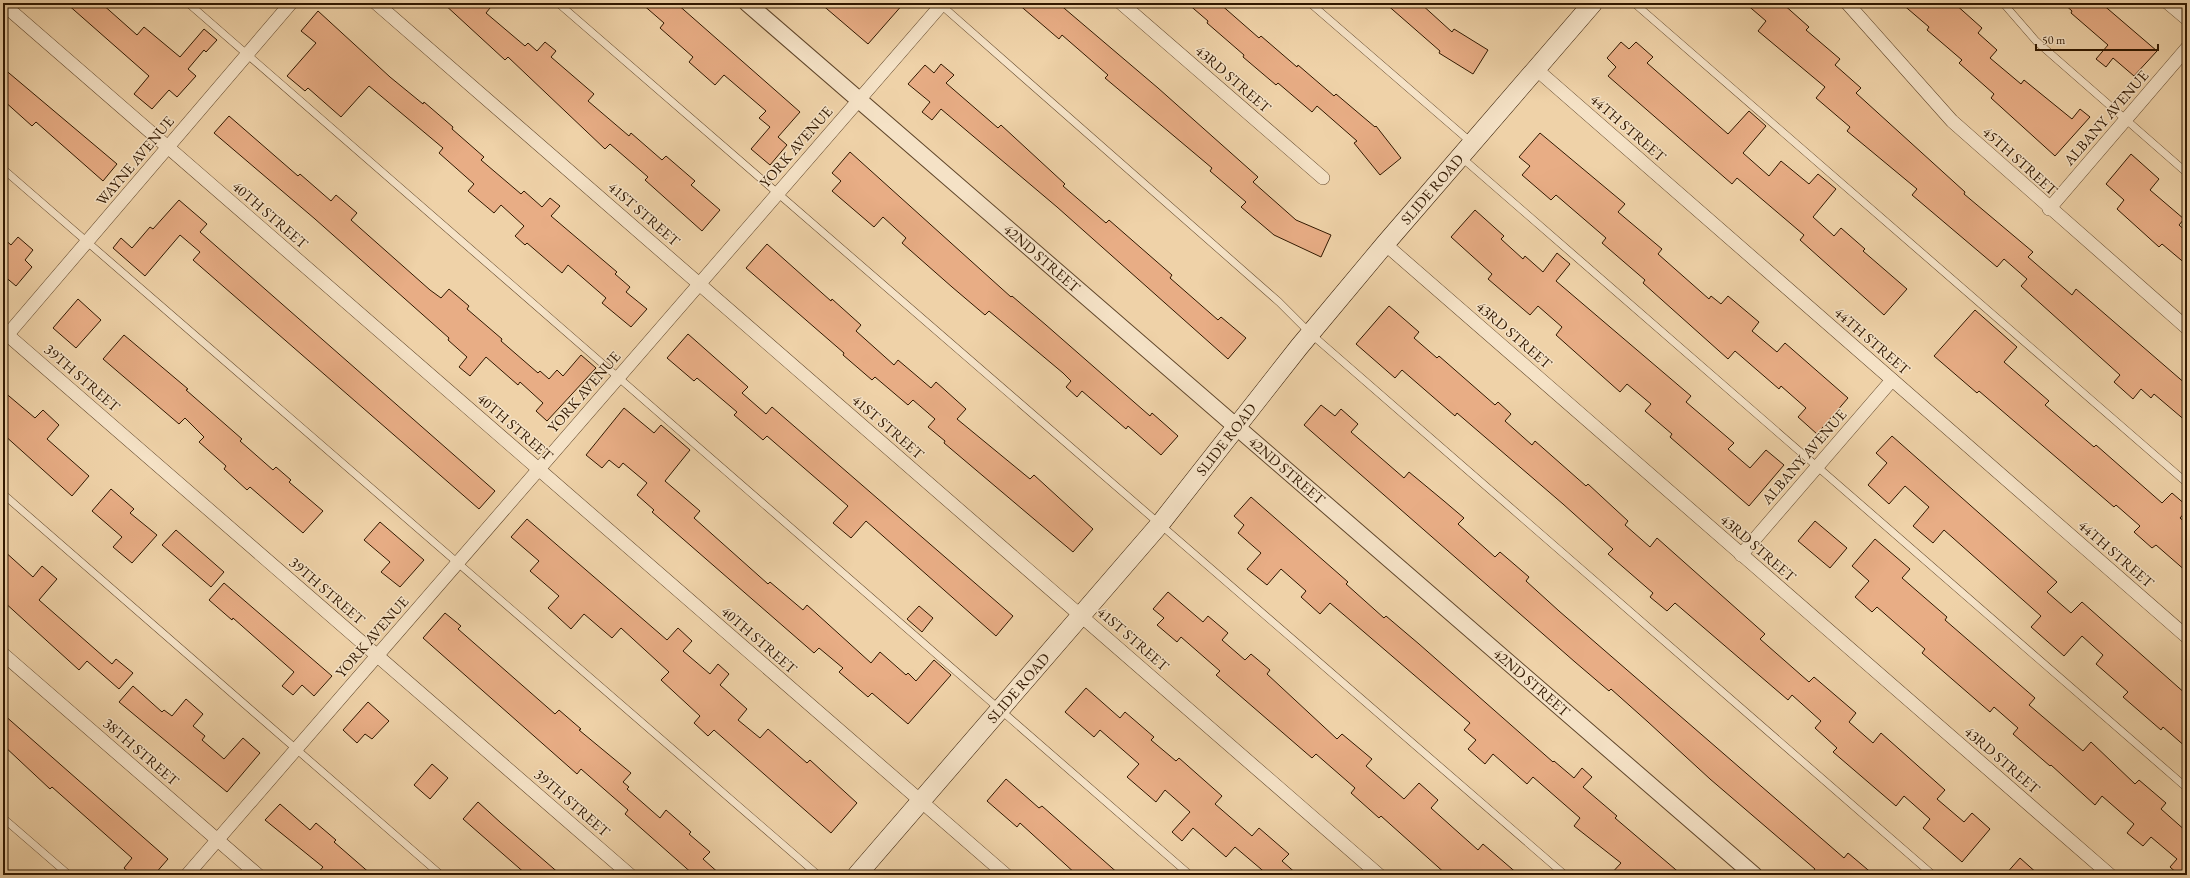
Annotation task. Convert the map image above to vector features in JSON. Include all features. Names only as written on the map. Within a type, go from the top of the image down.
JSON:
[{"type":"main road","name":"SLIDE ROAD","points":[[857,875],[1160,524],[1311,334],[1385,244],[1593,3]]},
{"type":"street","name":"WAYNE AVENUE","points":[[5,335],[87,242],[291,3]]},
{"type":"street","name":"41ST STREET","points":[[376,3],[1379,875]]},
{"type":"street","name":"42ND STREET","points":[[747,3],[1754,875]]},
{"type":"street","name":"43RD STREET","points":[[1121,3],[1323,178]]},
{"type":"street","name":"45TH STREET","points":[[1847,3],[1952,122],[2049,209],[2187,328]]},
{"type":"street","points":[[2168,3],[2187,19]]},
{"type":"street","name":"40TH STREET","points":[[3,4],[1006,875]]},
{"type":"street","name":"YORK AVENUE","points":[[187,875],[941,4]]},
{"type":"street","name":"ALBANY AVENUE","points":[[2049,209],[2187,48]]},
{"type":"street","name":"44TH STREET","points":[[1536,69],[2187,637]]},
{"type":"street","name":"43RD STREET","points":[[1385,244],[2110,875]]},
{"type":"street","name":"39TH STREET","points":[[5,335],[630,875]]},
{"type":"street","name":"ALBANY AVENUE","points":[[1741,555],[1892,380]]},
{"type":"street","name":"38TH STREET","points":[[3,654],[258,875]]},
{"type":"lane","points":[[188,3],[1190,875]]},
{"type":"lane","points":[[558,3],[1565,875]]},
{"type":"lane","points":[[1310,3],[1467,150],[1817,466],[2187,788]]},
{"type":"lane","points":[[1634,3],[2187,483]]},
{"type":"lane","points":[[2003,3],[2036,41],[2187,173]]},
{"type":"lane","points":[[941,4],[1279,302],[1311,334],[1934,875]]},
{"type":"lane","points":[[3,169],[818,875]]},
{"type":"lane","points":[[3,494],[441,875]]},
{"type":"lane","points":[[3,818],[69,875]]},
{"type":"building","points":[[66,3],[101,3],[137,35],[144,27],[180,57],[204,29],[217,40],[206,52],[204,50],[188,69],[196,76],[177,97],[169,90],[152,109],[134,94],[149,76]]},
{"type":"building","points":[[443,3],[494,3],[486,13],[525,46],[528,43],[537,51],[545,42],[556,51],[551,57],[594,94],[588,101],[629,136],[631,133],[662,160],[666,156],[695,181],[691,185],[720,210],[702,231],[645,180],[648,177],[610,144],[605,149],[508,57],[505,60]]},
{"type":"building","points":[[641,3],[676,3],[800,112],[778,137],[787,145],[770,165],[751,149],[770,127],[759,118],[766,111],[724,75],[715,85],[689,62],[693,57],[660,28],[664,23]]},
{"type":"building","points":[[820,3],[904,3],[868,44]]},
{"type":"building","points":[[1017,3],[1058,3],[1158,88],[1258,177],[1253,182],[1296,220],[1331,235],[1321,257],[1274,235],[1241,207],[1246,202],[1210,171],[1212,168],[1105,78],[1108,75],[1062,35],[1059,39]]},
{"type":"building","points":[[1187,3],[1219,3],[1259,38],[1261,36],[1334,96],[1336,94],[1375,127],[1376,126],[1401,158],[1380,175],[1354,143],[1357,141],[1317,106],[1312,112],[1278,83],[1276,85],[1243,57],[1244,55],[1207,23],[1208,21]]},
{"type":"building","points":[[1385,3],[1420,3],[1452,32],[1454,29],[1488,50],[1473,74],[1439,53],[1440,51]]},
{"type":"building","points":[[1745,3],[1782,3],[1809,27],[1806,30],[1840,59],[1835,65],[1861,88],[1856,93],[1965,192],[1964,194],[2033,252],[2028,257],[2072,295],[2076,289],[2187,385],[2187,422],[2154,394],[2151,398],[2141,389],[2133,399],[2114,382],[2120,375],[2021,286],[2027,279],[2004,259],[1997,267],[1912,195],[1917,189],[1847,131],[1850,127],[1816,98],[1825,87],[1758,31],[1766,21]]},
{"type":"building","points":[[1901,3],[1954,3],[1982,28],[1978,33],[1997,50],[1990,58],[2021,84],[2024,80],[2072,119],[2080,109],[2090,117],[2055,156],[1991,98],[1994,94],[1959,63],[1962,60],[1927,30],[1929,27]]},
{"type":"building","points":[[2063,3],[2101,3],[2157,51],[2134,76],[2113,58],[2106,67],[2096,59],[2108,45],[2071,13],[2072,11]]},
{"type":"building","points":[[318,11],[390,77],[423,104],[424,102],[453,127],[452,129],[484,157],[481,160],[521,194],[524,191],[542,207],[550,198],[560,206],[551,216],[617,272],[615,274],[630,287],[626,292],[647,309],[631,327],[602,303],[606,298],[568,265],[562,273],[527,243],[525,245],[515,236],[524,226],[501,205],[494,213],[468,191],[474,184],[439,153],[443,148],[369,86],[341,117],[308,88],[305,91],[287,76],[316,43],[301,31]]},
{"type":"building","points":[[1621,42],[1629,49],[1636,42],[1653,57],[1647,63],[1728,134],[1749,111],[1766,126],[1743,153],[1769,176],[1781,161],[1809,184],[1818,174],[1836,189],[1813,217],[1834,236],[1841,228],[1865,249],[1863,251],[1907,289],[1884,315],[1800,240],[1804,235],[1737,178],[1732,184],[1608,76],[1616,67],[1607,58]]},
{"type":"building","points":[[941,64],[954,75],[946,83],[998,128],[1001,125],[1065,184],[1063,186],[1106,223],[1109,220],[1172,275],[1170,278],[1218,320],[1221,317],[1246,338],[1228,359],[1057,207],[941,109],[932,120],[922,112],[930,102],[908,84],[925,65],[934,73]]},
{"type":"building","points":[[3,68],[117,164],[103,181],[36,122],[32,126],[3,100]]},
{"type":"building","points":[[229,116],[298,176],[300,174],[331,201],[336,195],[357,213],[351,220],[430,290],[441,298],[449,289],[469,306],[467,309],[538,373],[540,371],[549,379],[557,370],[563,376],[581,355],[596,368],[547,421],[536,411],[543,403],[520,382],[518,385],[486,357],[470,376],[459,367],[467,357],[448,340],[449,338],[315,219],[214,133]]},
{"type":"building","points":[[1540,133],[1625,204],[1618,212],[1662,249],[1658,254],[1709,299],[1711,296],[1721,304],[1728,296],[1759,322],[1752,331],[1777,352],[1785,343],[1848,398],[1817,434],[1798,417],[1806,408],[1781,386],[1779,389],[1735,351],[1728,359],[1643,283],[1645,280],[1602,243],[1606,238],[1556,195],[1551,200],[1522,175],[1530,166],[1519,157]]},
{"type":"building","points":[[850,152],[1011,297],[1012,296],[1046,325],[1150,416],[1152,413],[1178,436],[1161,455],[1128,426],[1126,429],[1082,391],[1077,397],[1066,387],[1071,381],[1063,373],[989,311],[985,315],[952,287],[902,243],[906,238],[883,217],[874,227],[832,191],[841,181],[832,173]]},
{"type":"building","points":[[2131,154],[2159,179],[2150,190],[2184,219],[2179,225],[2187,232],[2187,265],[2162,244],[2159,247],[2117,209],[2124,200],[2106,184]]},
{"type":"building","points":[[179,200],[207,224],[200,232],[495,491],[479,509],[193,260],[200,252],[180,235],[145,276],[113,248],[121,238],[132,248],[150,227],[153,229]]},
{"type":"building","points":[[1475,210],[1504,236],[1501,239],[1523,259],[1525,256],[1543,272],[1557,253],[1570,264],[1556,281],[1691,396],[1686,402],[1734,443],[1728,449],[1750,468],[1766,450],[1784,465],[1749,506],[1670,437],[1672,434],[1645,411],[1651,404],[1627,384],[1620,392],[1556,335],[1562,327],[1538,306],[1530,315],[1488,279],[1492,274],[1451,237]]},
{"type":"building","points":[[18,237],[33,250],[25,260],[32,267],[16,286],[3,275],[3,238],[11,245]]},
{"type":"building","points":[[767,244],[831,301],[832,299],[861,325],[856,331],[894,365],[898,360],[931,388],[936,382],[966,409],[957,419],[1030,479],[1034,475],[1093,529],[1073,552],[944,443],[945,441],[928,427],[935,419],[913,400],[908,405],[875,377],[872,380],[843,355],[844,353],[746,268]]},
{"type":"building","points":[[78,299],[101,320],[76,348],[53,328]]},
{"type":"building","points":[[1389,306],[1419,332],[1414,338],[1437,358],[1439,356],[1495,405],[1498,402],[1511,414],[1505,421],[1532,445],[1535,441],[1586,486],[1588,484],[1628,521],[1625,525],[1650,547],[1657,538],[1765,634],[1760,639],[1809,682],[1814,677],[1856,713],[1849,722],[1873,743],[1881,733],[1945,790],[1937,799],[1964,822],[1972,813],[1990,829],[1962,862],[1923,828],[1930,819],[1904,796],[1896,806],[1833,752],[1837,748],[1815,728],[1821,721],[1792,695],[1788,700],[1675,603],[1667,611],[1650,597],[1653,593],[1608,554],[1613,549],[1563,504],[1457,413],[1455,416],[1402,370],[1395,378],[1356,344]]},
{"type":"building","points":[[1975,310],[2017,347],[2004,362],[2049,401],[2045,405],[2094,447],[2096,445],[2162,503],[2172,493],[2187,506],[2187,510],[2180,518],[2187,524],[2187,572],[2156,545],[2152,548],[2134,532],[2140,526],[2116,505],[2114,507],[1979,391],[1977,393],[1934,356]]},
{"type":"building","points":[[688,334],[748,387],[742,393],[766,414],[772,407],[1013,616],[996,636],[866,521],[851,538],[833,523],[848,506],[767,436],[763,440],[734,415],[737,412],[697,378],[694,381],[667,358]]},
{"type":"building","points":[[124,335],[188,389],[186,390],[242,439],[240,441],[273,470],[276,467],[291,480],[289,482],[323,511],[303,533],[250,487],[247,490],[224,469],[226,466],[199,442],[204,437],[185,418],[179,424],[103,359]]},
{"type":"building","points":[[3,391],[35,418],[43,410],[59,425],[47,439],[89,476],[72,496],[3,434]]},
{"type":"building","points":[[1321,405],[1335,416],[1341,409],[1358,424],[1351,432],[1404,478],[1409,472],[1444,501],[1464,518],[1458,524],[1495,557],[1500,552],[1529,577],[1526,581],[1559,611],[1844,858],[1848,853],[1874,875],[1810,875],[1815,869],[1710,779],[1611,689],[1609,691],[1575,662],[1304,425]]},
{"type":"building","points":[[624,408],[654,433],[661,425],[690,450],[665,481],[700,511],[694,518],[768,584],[770,582],[803,610],[807,605],[871,663],[880,652],[906,675],[908,673],[916,681],[934,660],[951,675],[908,724],[872,693],[868,697],[839,672],[843,668],[819,648],[814,653],[652,512],[654,510],[637,495],[647,483],[623,463],[619,468],[609,460],[602,468],[586,455]]},
{"type":"building","points":[[1892,436],[2057,582],[2047,592],[2071,613],[2082,602],[2187,695],[2187,748],[2163,727],[2161,730],[2123,697],[2128,692],[2096,664],[2103,655],[2082,636],[2064,656],[2031,627],[2041,616],[1944,530],[1933,543],[1913,526],[1929,507],[1905,486],[1889,504],[1868,485],[1887,463],[1876,453]]},
{"type":"building","points":[[111,489],[134,509],[130,513],[157,535],[132,563],[113,547],[122,537],[92,511]]},
{"type":"building","points":[[1251,497],[1348,582],[1346,584],[1384,618],[1386,616],[1419,644],[1553,762],[1554,761],[1574,778],[1582,768],[1592,777],[1583,787],[1617,816],[1615,818],[1682,875],[1610,875],[1621,863],[1574,826],[1580,818],[1533,777],[1527,784],[1493,754],[1485,764],[1468,749],[1476,740],[1464,730],[1470,723],[1330,603],[1320,614],[1301,597],[1306,591],[1281,569],[1267,585],[1247,569],[1261,553],[1238,533],[1244,525],[1234,516]]},
{"type":"building","points":[[527,519],[667,640],[678,628],[692,641],[683,651],[710,674],[718,664],[729,674],[720,685],[747,709],[738,720],[760,738],[768,729],[807,763],[810,760],[857,803],[831,833],[714,730],[708,736],[694,723],[700,716],[661,680],[669,672],[621,628],[612,638],[584,614],[571,629],[548,608],[559,596],[530,571],[539,561],[511,537]]},
{"type":"building","points":[[1815,521],[1847,548],[1830,568],[1798,541]]},
{"type":"building","points":[[380,522],[424,560],[400,587],[381,572],[390,562],[364,540]]},
{"type":"building","points":[[176,530],[224,572],[211,587],[162,545]]},
{"type":"building","points":[[1875,539],[1910,569],[1902,578],[1947,617],[1945,620],[2035,698],[2029,705],[2083,751],[2091,742],[2135,784],[2139,780],[2166,803],[2161,809],[2187,832],[2187,875],[2179,875],[2170,867],[2177,859],[2151,837],[2143,846],[2127,833],[2134,824],[2102,796],[2095,805],[2051,765],[2050,766],[2013,734],[2018,728],[1994,707],[1990,712],[1922,653],[1925,649],[1877,607],[1872,612],[1855,597],[1869,581],[1852,566]]},
{"type":"building","points":[[3,550],[33,577],[42,566],[57,579],[39,600],[112,664],[116,659],[133,673],[119,689],[87,661],[79,670],[3,601]]},
{"type":"building","points":[[224,583],[332,676],[314,696],[302,685],[293,695],[282,686],[294,672],[233,618],[232,620],[209,600]]},
{"type":"building","points":[[1168,592],[1203,622],[1208,616],[1228,633],[1222,640],[1245,660],[1251,654],[1270,670],[1267,674],[1337,739],[1342,734],[1372,759],[1366,766],[1404,799],[1419,783],[1438,800],[1431,808],[1478,850],[1483,844],[1519,875],[1447,875],[1381,816],[1379,818],[1351,793],[1355,788],[1316,754],[1312,758],[1216,675],[1220,671],[1181,637],[1177,642],[1157,625],[1164,618],[1153,609]]},
{"type":"building","points":[[919,606],[933,618],[922,632],[907,619]]},
{"type":"building","points":[[445,613],[461,626],[458,629],[555,714],[559,710],[581,729],[579,730],[631,773],[623,782],[629,787],[627,789],[660,818],[666,810],[691,832],[689,834],[710,852],[703,859],[721,875],[694,875],[625,814],[628,810],[581,769],[577,774],[423,638]]},
{"type":"building","points":[[133,686],[162,712],[164,710],[172,716],[186,699],[203,714],[193,726],[205,736],[202,740],[224,759],[243,738],[260,753],[227,792],[119,702]]},
{"type":"building","points":[[1086,688],[1120,718],[1125,712],[1154,737],[1151,740],[1176,761],[1179,758],[1222,796],[1215,804],[1252,836],[1259,828],[1289,854],[1282,861],[1298,875],[1268,875],[1235,847],[1226,857],[1193,828],[1182,841],[1172,832],[1190,812],[1165,790],[1156,802],[1127,777],[1139,764],[1100,730],[1094,737],[1065,712]]},
{"type":"building","points":[[368,702],[389,721],[372,739],[365,734],[357,743],[343,730]]},
{"type":"building","points":[[3,714],[168,859],[154,875],[132,875],[124,868],[132,858],[52,787],[50,789],[3,745]]},
{"type":"building","points":[[432,764],[448,778],[430,799],[414,785]]},
{"type":"building","points":[[1006,779],[1039,808],[1042,806],[1120,875],[1077,875],[1020,823],[1017,827],[987,801]]},
{"type":"building","points":[[478,802],[561,875],[527,875],[463,819]]},
{"type":"building","points":[[280,804],[310,830],[316,823],[336,840],[334,842],[372,875],[316,875],[323,867],[265,820]]},
{"type":"building","points":[[2020,858],[2039,875],[2005,875]]}]
